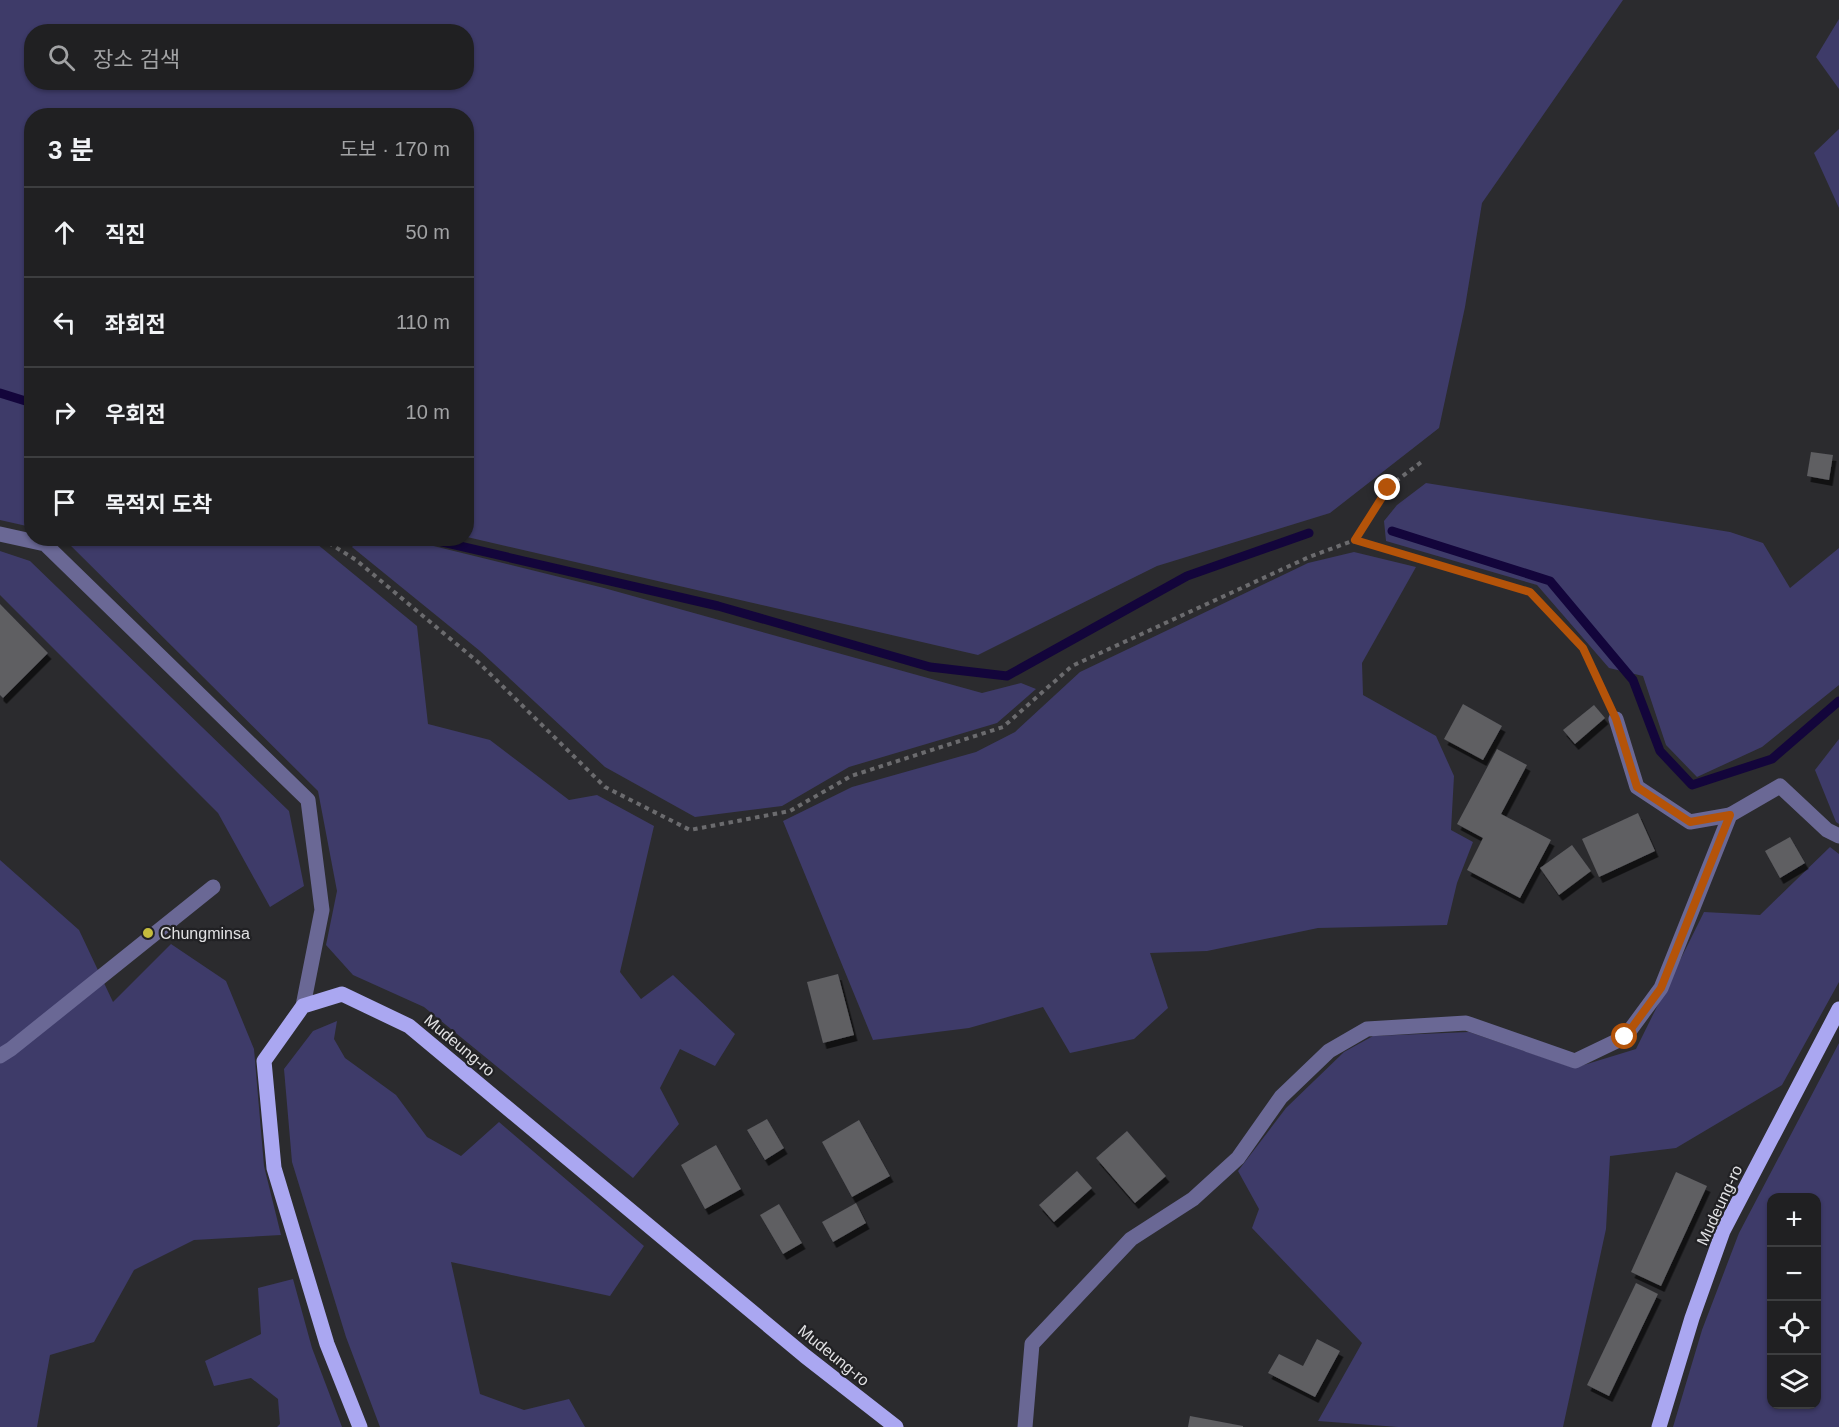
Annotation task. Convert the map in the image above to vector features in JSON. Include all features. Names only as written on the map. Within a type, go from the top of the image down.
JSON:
[{"type":"main road","name":"Mudeung-ro","points":[[303,1006],[342,994],[409,1026],[796,1348],[896,1427]]},
{"type":"main road","points":[[303,1006],[264,1061],[274,1168],[327,1344],[360,1427]]},
{"type":"main road","name":"Mudeung-ro","points":[[1659,1427],[1692,1318],[1724,1231],[1839,1010]]},
{"type":"lane","points":[[0,534],[24,539]]},
{"type":"lane","points":[[47,546],[308,800],[322,910],[303,1006]]},
{"type":"lane","points":[[1616,719],[1637,787],[1690,822],[1730,815],[1780,786],[1827,830],[1839,836]]},
{"type":"lane","points":[[1025,1427],[1032,1344],[1131,1239],[1193,1199],[1238,1158],[1281,1097],[1329,1051],[1367,1029],[1466,1023],[1575,1061],[1625,1037],[1661,988],[1730,815]]},
{"type":"lane","points":[[0,1056],[213,887]]},
{"type":"path","points":[[1355,540],[1388,488],[1424,460]]},
{"type":"path","points":[[334,546],[357,560],[478,662],[605,787],[690,830],[790,812],[851,776],[1003,727],[1072,666],[1309,557],[1355,540],[1530,592],[1583,648],[1616,719]]},
{"type":"shaded area","points":[[0,0],[1623,0],[1482,203],[1465,307],[1439,428],[1330,513],[1157,566],[978,655],[474,539],[474,108],[24,108],[24,525],[0,520]]},
{"type":"shaded area","points":[[1839,19],[1839,89],[1816,57]]},
{"type":"shaded area","points":[[1839,129],[1839,208],[1814,153]]},
{"type":"shaded area","points":[[1426,483],[1730,532],[1763,543],[1790,588],[1839,548],[1839,685],[1762,747],[1697,777],[1666,745],[1643,676],[1609,668],[1537,585],[1386,541],[1384,521],[1397,505]]},
{"type":"shaded area","points":[[71,546],[319,546],[417,626],[428,724],[490,740],[569,800],[597,795],[654,826],[620,972],[641,999],[673,975],[735,1034],[715,1066],[680,1049],[660,1088],[679,1124],[633,1178],[424,1007],[353,975],[326,945],[337,891],[318,791]]},
{"type":"shaded area","points":[[433,546],[604,588],[982,693],[1021,683],[1036,689],[997,723],[849,767],[782,806],[695,817],[605,767],[480,651],[352,547]]},
{"type":"shaded area","points":[[0,551],[30,561],[289,811],[304,886],[270,907],[218,813],[0,595]]},
{"type":"shaded area","points":[[1354,552],[1416,567],[1362,663],[1363,695],[1436,736],[1454,776],[1451,830],[1473,842],[1457,883],[1447,925],[1318,928],[1207,951],[1150,953],[1168,1008],[1134,1039],[1070,1053],[1043,1007],[969,1028],[873,1040],[783,821],[852,787],[976,752],[1015,732],[1080,672],[1308,563]]},
{"type":"shaded area","points":[[1839,739],[1839,824],[1836,822],[1815,770]]},
{"type":"shaded area","points":[[1830,847],[1839,854],[1839,982],[1782,1085],[1676,1148],[1610,1156],[1606,1229],[1563,1427],[1398,1427],[1318,1421],[1362,1343],[1252,1228],[1259,1209],[1238,1171],[1286,1108],[1344,1052],[1373,1036],[1469,1032],[1574,1068],[1636,1049],[1704,912],[1760,915]]},
{"type":"shaded area","points":[[0,860],[79,930],[113,1002],[171,944],[226,981],[254,1049],[264,1166],[281,1235],[194,1240],[134,1270],[94,1342],[50,1355],[37,1427],[0,1427]]},
{"type":"shaded area","points":[[337,1021],[334,1039],[345,1058],[396,1095],[427,1137],[461,1156],[499,1122],[644,1246],[610,1296],[451,1262],[480,1394],[524,1410],[569,1399],[585,1427],[380,1427],[346,1337],[292,1162],[284,1069],[313,1031]]},
{"type":"shaded area","points":[[1839,1043],[1839,1427],[1673,1427],[1702,1330],[1739,1233]]},
{"type":"shaded area","points":[[293,1279],[312,1348],[342,1427],[277,1427],[280,1424],[278,1399],[251,1378],[214,1386],[205,1361],[261,1334],[258,1288]]},
{"type":"building","points":[[1811,452],[1833,455],[1829,480],[1807,476]]},
{"type":"building","points":[[0,604],[48,653],[3,698],[0,695]]},
{"type":"building","points":[[1463,704],[1502,726],[1483,760],[1444,739]]},
{"type":"building","points":[[1594,705],[1605,718],[1575,744],[1563,730]]},
{"type":"building","points":[[1497,749],[1527,765],[1501,814],[1551,840],[1520,898],[1467,870],[1483,838],[1457,824]]},
{"type":"building","points":[[1638,813],[1655,851],[1599,877],[1582,839]]},
{"type":"building","points":[[1790,837],[1805,863],[1780,878],[1765,851]]},
{"type":"building","points":[[1572,845],[1591,871],[1559,895],[1540,868]]},
{"type":"building","points":[[838,974],[854,1035],[823,1043],[807,982]]},
{"type":"building","points":[[767,1119],[784,1148],[765,1160],[747,1130]]},
{"type":"building","points":[[859,1120],[890,1176],[852,1197],[822,1142]]},
{"type":"building","points":[[1127,1131],[1166,1176],[1135,1203],[1096,1158]]},
{"type":"building","points":[[716,1145],[741,1189],[705,1209],[681,1165]]},
{"type":"building","points":[[1077,1171],[1092,1188],[1054,1222],[1039,1205]]},
{"type":"building","points":[[1676,1172],[1707,1186],[1661,1286],[1631,1272]]},
{"type":"building","points":[[856,1203],[866,1223],[833,1242],[822,1222]]},
{"type":"building","points":[[779,1204],[802,1243],[783,1254],[760,1215]]},
{"type":"building","points":[[1636,1283],[1658,1294],[1609,1396],[1587,1385]]},
{"type":"building","points":[[1317,1339],[1340,1351],[1315,1397],[1268,1373],[1279,1354],[1303,1366]]},
{"type":"building","points":[[1190,1416],[1243,1426],[1243,1427],[1188,1427]]},
{"type":"waterway","points":[[0,393],[24,400]]},
{"type":"waterway","points":[[1392,531],[1550,581],[1633,680],[1660,751],[1692,785],[1772,759],[1839,701]]},
{"type":"waterway","points":[[459,546],[718,606],[930,667],[1007,676],[1187,576],[1309,533]]},
{"type":"place","name":"Chungminsa","points":[[148,933]]},
{"type":"route","points":[[1388,488],[1355,540],[1530,592],[1583,648],[1616,719],[1637,787],[1690,822],[1730,815],[1661,988],[1625,1037]]}]
